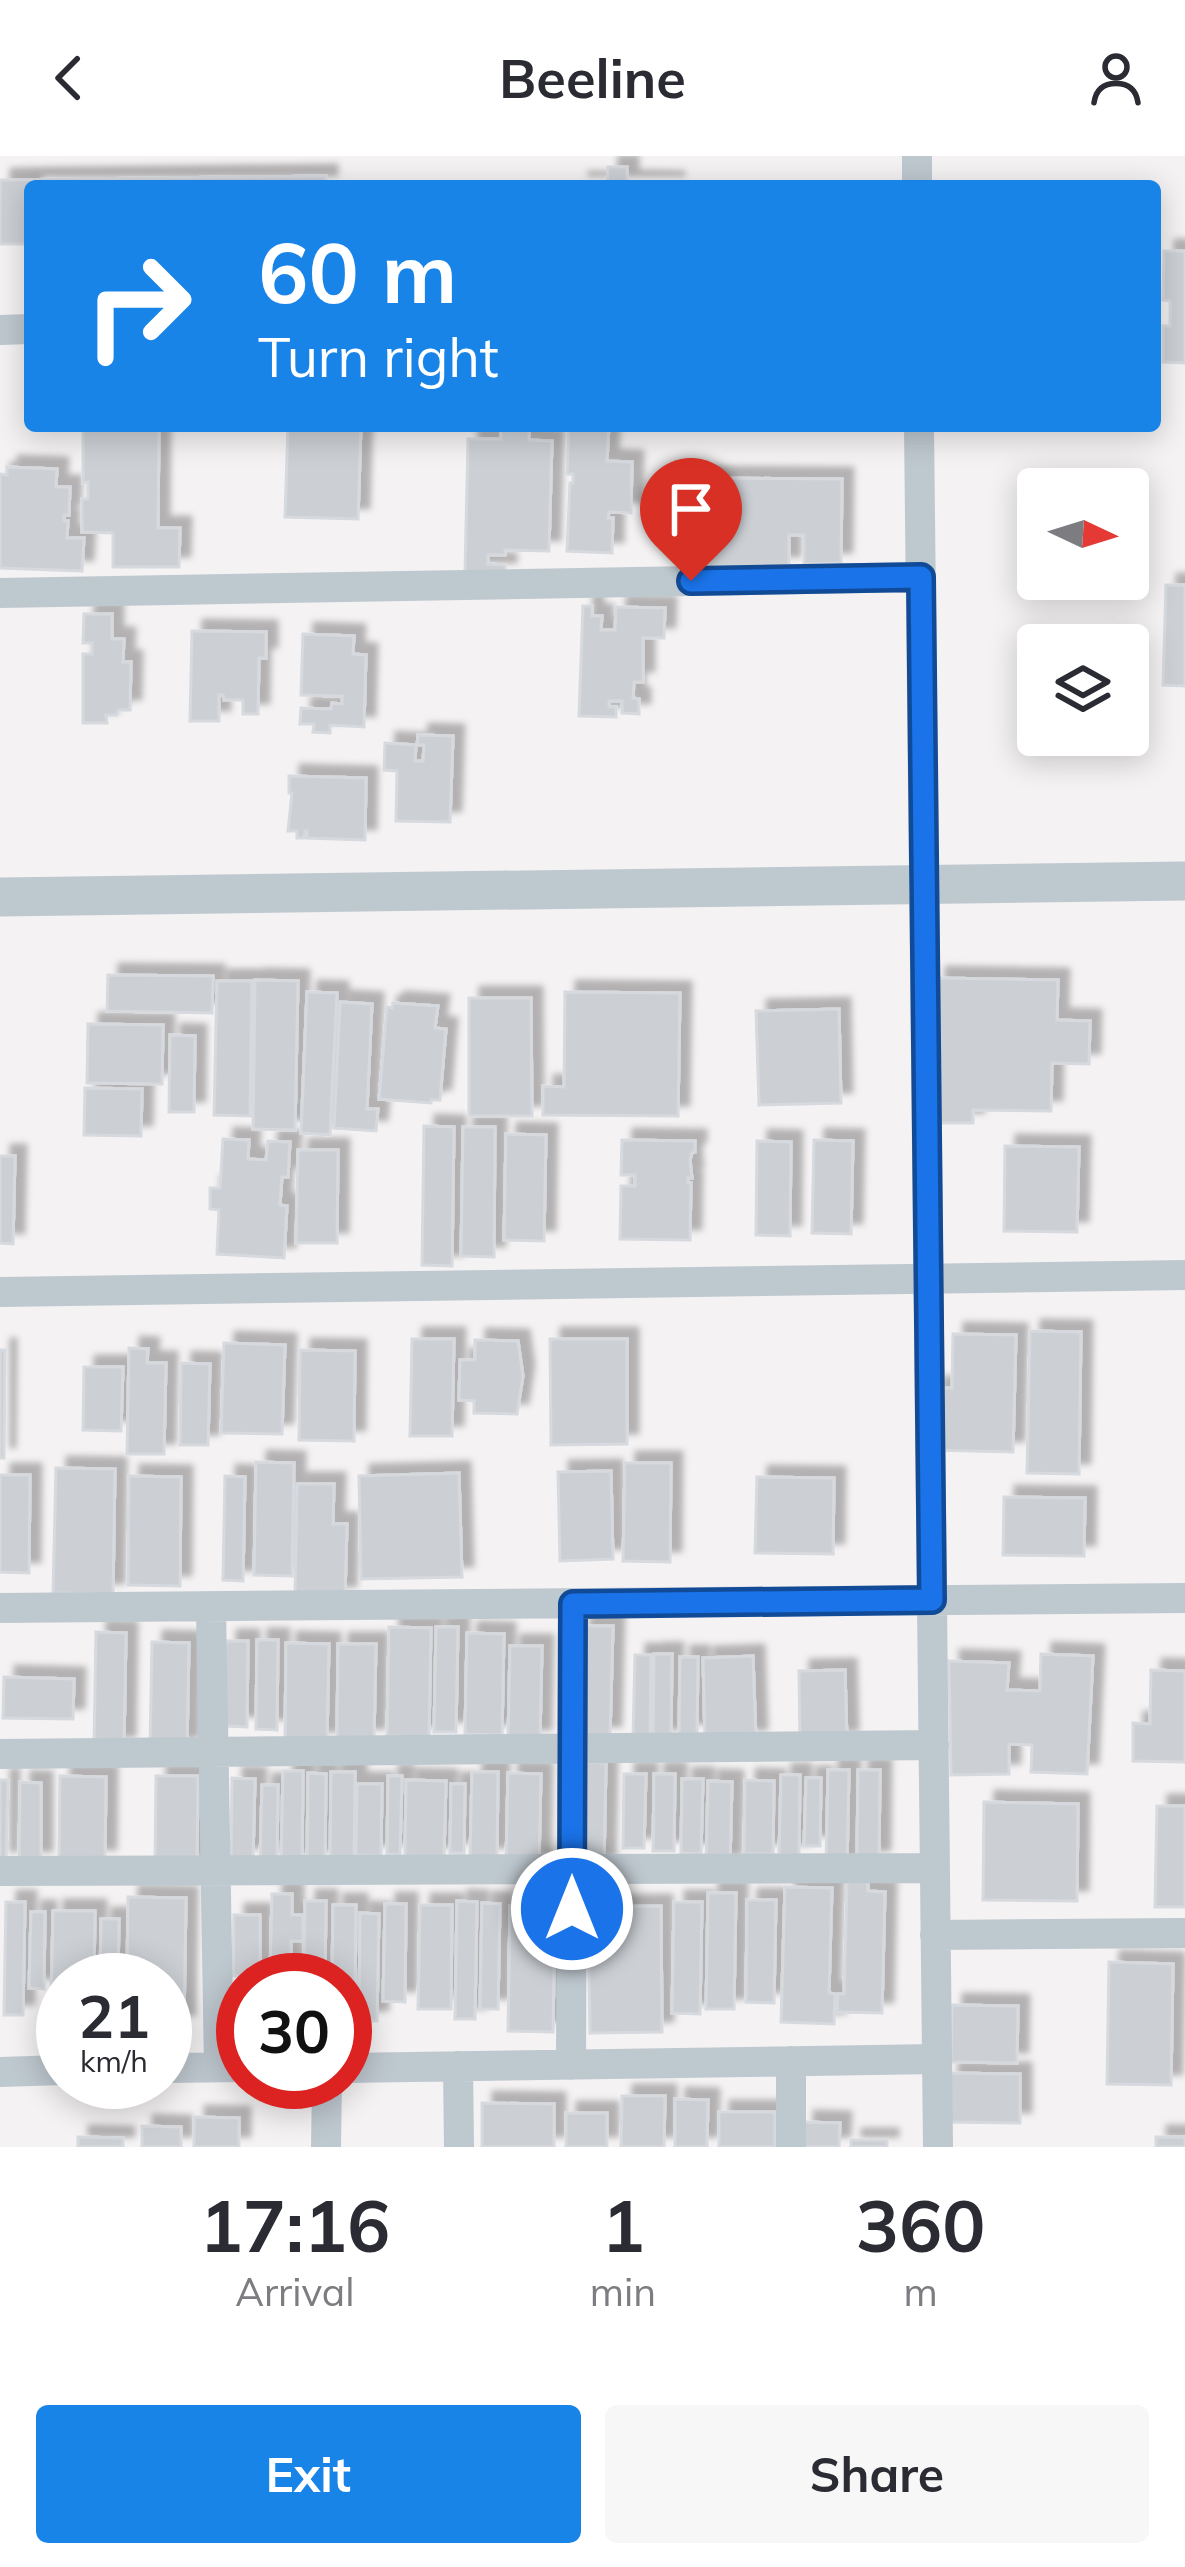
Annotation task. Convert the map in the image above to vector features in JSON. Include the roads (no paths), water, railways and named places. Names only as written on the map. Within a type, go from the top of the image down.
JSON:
[{"type":"street","points":[[919,432],[938,2147]]},
{"type":"street","points":[[0,592],[921,577]]},
{"type":"street","points":[[0,897],[1185,881]]},
{"type":"street","points":[[0,1292],[1185,1275]]},
{"type":"street","points":[[0,1608],[1185,1598]]},
{"type":"street","points":[[571,2065],[573,1604]]},
{"type":"street","points":[[211,1606],[215,1870],[222,1953]]},
{"type":"street","points":[[0,1754],[934,1745]]},
{"type":"street","points":[[0,1871],[934,1868]]},
{"type":"street","points":[[935,1935],[1185,1933]]},
{"type":"street","points":[[372,2068],[937,2060]]},
{"type":"street","points":[[790,2062],[791,2147]]},
{"type":"street","points":[[458,2066],[459,2147]]},
{"type":"street","points":[[0,2072],[36,2071]]},
{"type":"street","points":[[326,2147],[327,2109]]}]
